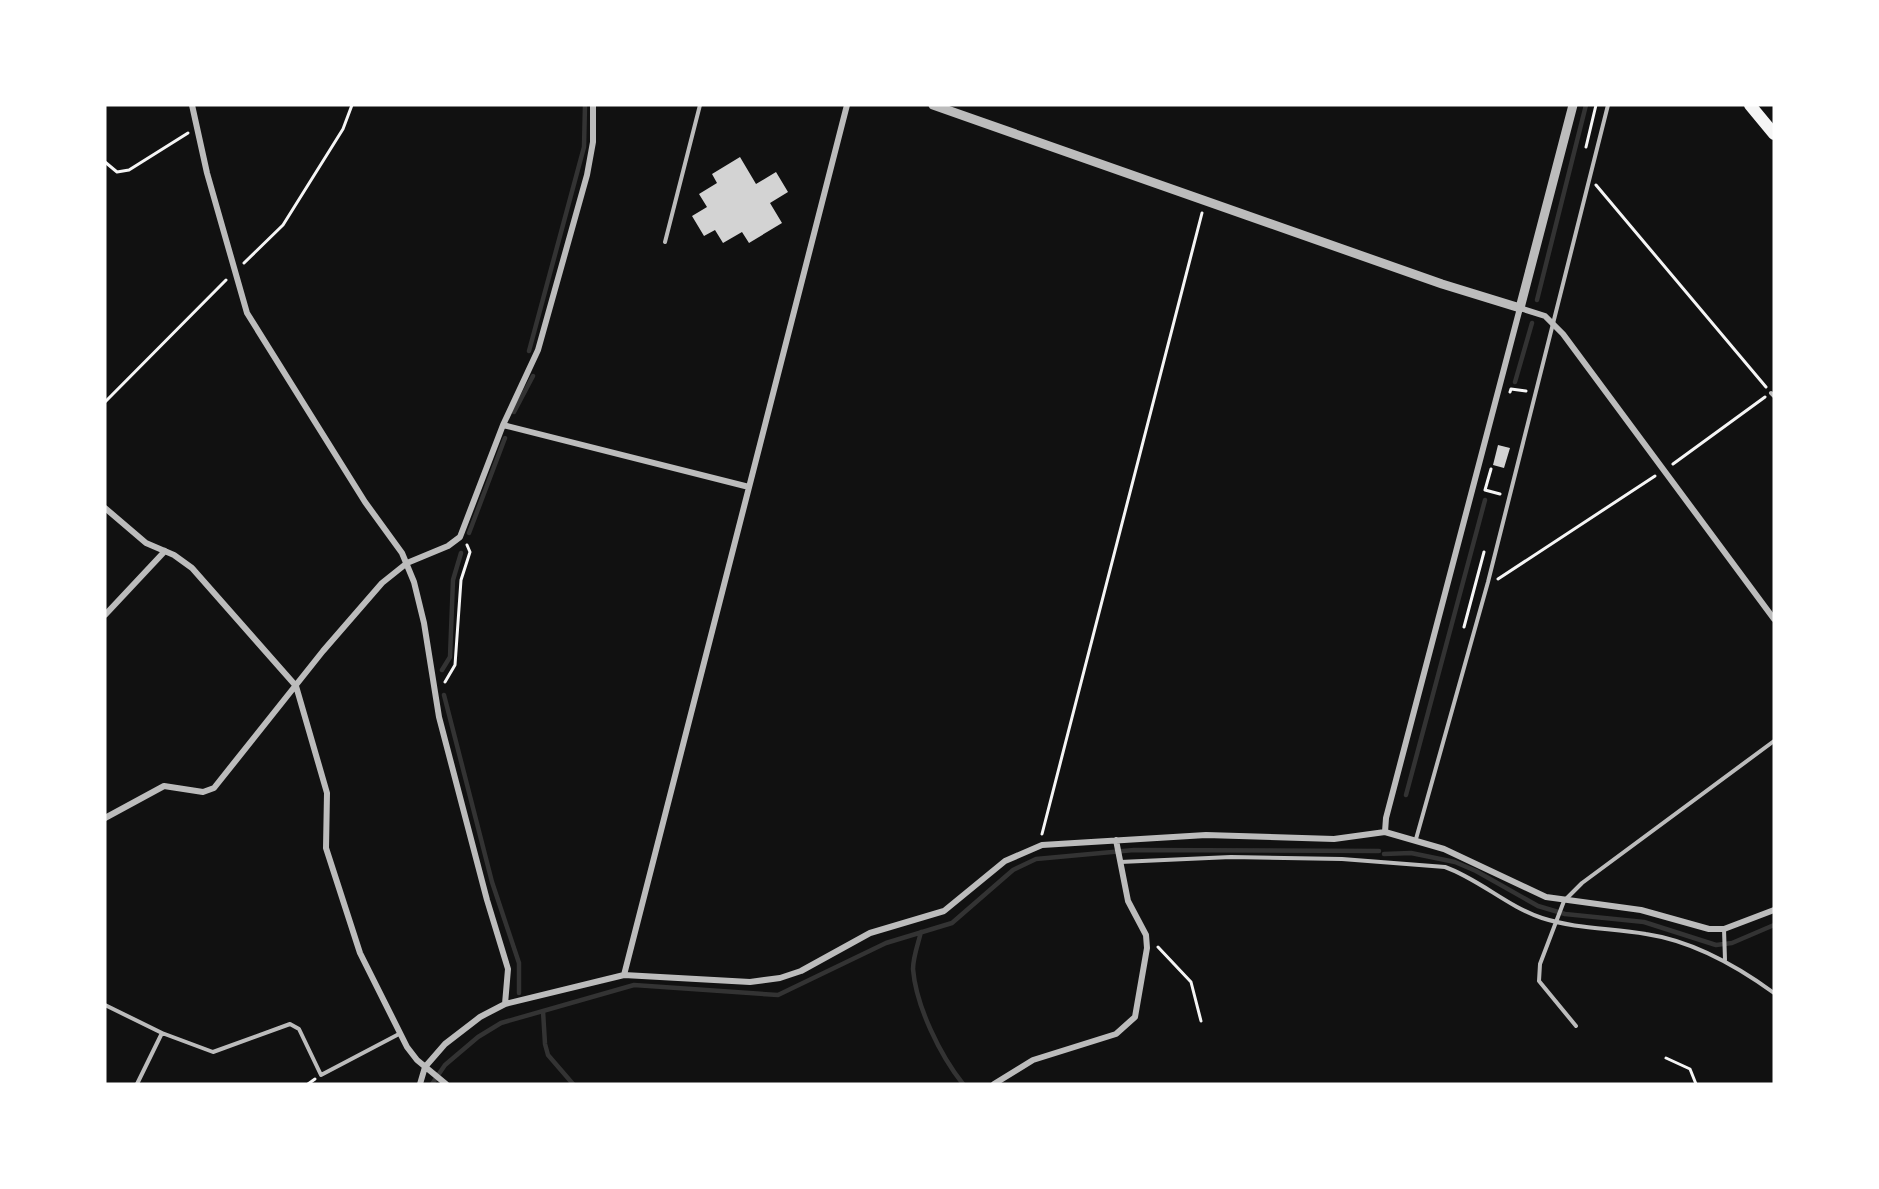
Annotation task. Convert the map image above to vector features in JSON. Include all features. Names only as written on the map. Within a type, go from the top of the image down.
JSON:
[{"type":"main road","points":[[1750,105],[1774,135]]},
{"type":"street","points":[[192,105],[233,273],[254,327],[365,502],[407,563],[424,623],[439,717],[508,969],[505,1004]]},
{"type":"street","points":[[105,818],[164,786],[203,792],[214,788],[323,651],[382,583],[407,563],[448,546],[460,537],[503,424],[538,350],[584,186],[593,142],[592,105]]},
{"type":"street","points":[[624,975],[847,105]]},
{"type":"street","points":[[933,105],[1442,284],[1545,316],[1553,323],[1774,619]]},
{"type":"street","points":[[1385,832],[1386,818],[1573,105]]},
{"type":"street","points":[[503,424],[748,488]]},
{"type":"street","points":[[105,508],[146,543],[165,551],[192,568],[296,686],[327,793],[326,848],[360,952],[399,1034],[417,1060],[443,1081]]},
{"type":"street","points":[[105,615],[165,551]]},
{"type":"street","points":[[420,1084],[445,1044],[480,1017],[505,1004],[624,975],[750,982],[780,978],[801,971],[870,933],[944,911],[1005,861],[1042,845],[1206,835],[1334,839],[1385,832],[1416,839],[1482,865],[1546,897],[1564,901],[1641,910],[1709,929],[1724,929],[1774,910]]},
{"type":"street","points":[[994,1084],[1032,1060],[1116,1034],[1128,1026],[1135,1017],[1147,948],[1146,935],[1128,902],[1116,840]]},
{"type":"lane","points":[[665,242],[700,105]]},
{"type":"lane","points":[[1416,839],[1488,582],[1592,179],[1608,105]]},
{"type":"lane","points":[[1576,1026],[1546,990],[1538,975],[1539,964],[1564,901],[1582,883],[1774,741]]},
{"type":"lane","points":[[1120,862],[1231,857],[1422,863],[1460,872],[1540,918],[1616,932],[1647,934],[1725,960],[1774,993]]},
{"type":"lane","points":[[1724,929],[1725,960]]},
{"type":"lane","points":[[105,1005],[162,1033],[213,1052],[290,1024],[299,1029],[321,1075],[399,1034]]},
{"type":"lane","points":[[137,1084],[162,1033]]},
{"type":"path","points":[[105,402],[283,225],[343,129],[352,105]]},
{"type":"path","points":[[105,162],[117,172],[129,170],[187,133],[197,131]]},
{"type":"path","points":[[1488,582],[1500,579],[1773,394],[1592,179]]},
{"type":"path","points":[[1042,845],[1042,836],[1206,200]]},
{"type":"path","points":[[1523,402],[1529,381]]},
{"type":"path","points":[[1508,400],[1511,389],[1526,391]]},
{"type":"path","points":[[1491,468],[1485,490],[1500,494]]},
{"type":"path","points":[[1497,505],[1502,486]]},
{"type":"path","points":[[434,685],[445,682],[455,665],[461,580],[470,552],[470,547],[460,537]]},
{"type":"path","points":[[1463,630],[1484,550]]},
{"type":"path","points":[[1146,935],[1191,982],[1201,1021]]},
{"type":"path","points":[[1666,1058],[1690,1069],[1696,1084]]},
{"type":"building","points":[[740,157],[756,184],[776,172],[788,192],[770,203],[782,223],[749,243],[742,232],[723,243],[715,230],[704,236],[692,216],[707,207],[699,194],[717,183],[712,174]]},
{"type":"building","points":[[1498,445],[1510,448],[1504,468],[1493,465]]},
{"type":"waterway","points":[[529,351],[584,147],[585,105]]},
{"type":"waterway","points":[[1537,300],[1586,105]]},
{"type":"waterway","points":[[1515,382],[1532,323]]},
{"type":"waterway","points":[[514,412],[533,376]]},
{"type":"waterway","points":[[469,533],[505,438]]},
{"type":"waterway","points":[[1406,795],[1485,500]]},
{"type":"waterway","points":[[442,670],[450,657],[453,580],[461,553]]},
{"type":"waterway","points":[[444,695],[492,882],[519,963],[519,993]]},
{"type":"waterway","points":[[432,1084],[445,1065],[478,1037],[501,1023],[634,985],[778,995],[886,943],[952,923],[1013,870],[1036,859],[1134,850],[1379,851]]},
{"type":"waterway","points":[[1384,854],[1411,853],[1455,862],[1476,871],[1538,906],[1565,914],[1644,922],[1716,945],[1732,943],[1774,925]]},
{"type":"waterway","points":[[921,932],[913,969],[919,998],[930,1030],[963,1084]]},
{"type":"waterway","points":[[543,1011],[548,1055],[573,1084]]}]
